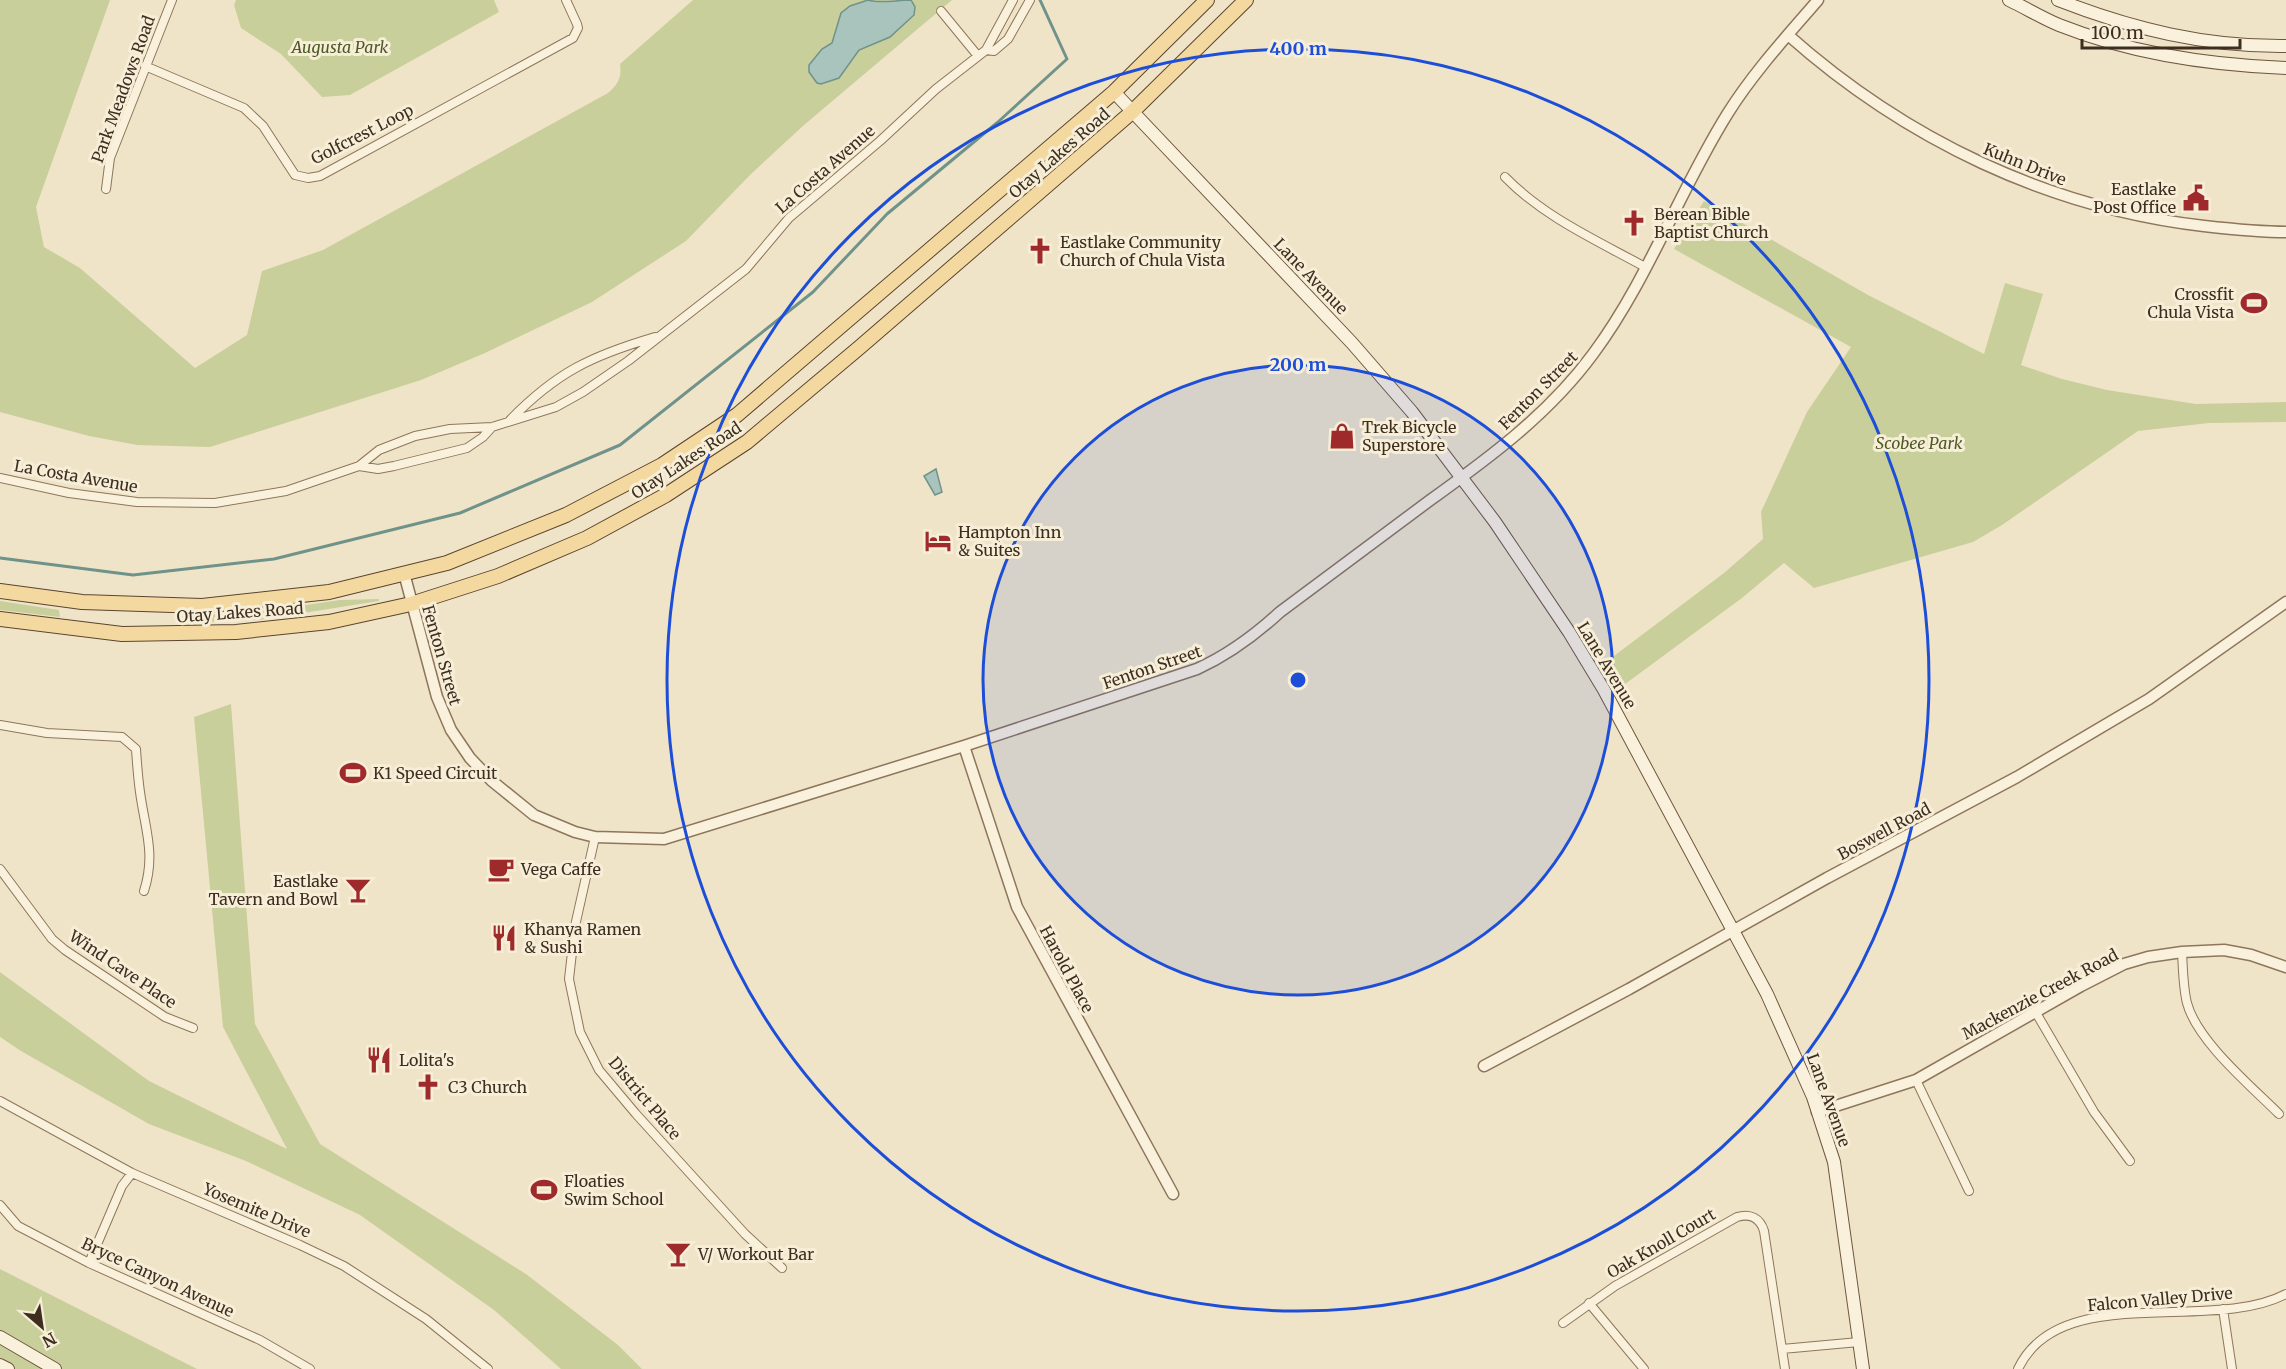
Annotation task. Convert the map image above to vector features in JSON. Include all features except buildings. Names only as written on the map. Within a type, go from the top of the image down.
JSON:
[{"type":"main road","name":"Otay Lakes Road","points":[[0,591],[82,602],[202,606],[329,592],[447,563],[566,515],[662,465],[737,415],[1114,92],[1207,0]]},
{"type":"main road","name":"Otay Lakes Road","points":[[0,619],[122,634],[236,632],[329,622],[411,604],[498,576],[587,538],[666,495],[747,442],[869,340],[1132,112],[1246,0]]},
{"type":"main road","points":[[2009,0],[2057,24],[2094,38],[2153,54],[2237,66],[2286,68]]},
{"type":"main road","points":[[2058,0],[2138,27],[2200,42],[2258,47],[2286,46]]},
{"type":"main road","name":"Lane Avenue","points":[[1114,92],[1352,343],[1412,412],[1495,522],[1569,632],[1616,711],[1767,994],[1813,1097],[1834,1162],[1863,1369]]},
{"type":"main road","points":[[0,1338],[55,1369]]},
{"type":"main road","points":[[0,1365],[8,1369]]},
{"type":"street","name":"Park Meadows Road","points":[[106,189],[110,158],[171,0]]},
{"type":"street","name":"Golfcrest Loop","points":[[145,66],[244,108],[262,126],[295,175],[308,178],[320,176],[573,38],[577,32],[577,24],[566,0]]},
{"type":"street","name":"La Costa Avenue","points":[[0,478],[69,493],[136,502],[215,503],[286,491],[359,466],[379,450],[416,436],[450,429],[492,427],[556,407],[583,392],[628,361],[746,269],[789,218],[880,141],[936,89],[987,50],[1013,0]]},
{"type":"street","name":"La Costa Avenue","points":[[987,50],[994,51],[1008,39],[1030,0]]},
{"type":"street","name":"Fenton Street","points":[[404,573],[436,697],[451,730],[470,758],[492,781],[534,814],[575,832],[595,837],[664,840],[964,746],[1197,669],[1218,659],[1262,629],[1280,612],[1461,478],[1525,429],[1569,385],[1629,302],[1645,267],[1728,113],[1755,76],[1818,0]]},
{"type":"street","points":[[940,11],[978,56]]},
{"type":"street","name":"Kuhn Drive","points":[[1788,35],[1830,71],[1900,120],[1972,160],[2042,189],[2077,201],[2160,221],[2286,232]]},
{"type":"street","points":[[1505,177],[1523,196],[1548,214],[1645,267]]},
{"type":"street","name":"La Costa Avenue","points":[[507,423],[530,399],[569,370],[609,351],[658,336]]},
{"type":"street","name":"La Costa Avenue","points":[[359,466],[378,469],[467,448],[483,437],[492,427]]},
{"type":"street","name":"Boswell Road","points":[[1484,1066],[2047,760],[2149,699],[2286,602]]},
{"type":"street","points":[[0,725],[47,733],[122,737],[136,749],[140,794],[150,842],[148,879],[144,891]]},
{"type":"street","name":"Harold Place","points":[[964,746],[1017,908],[1173,1194]]},
{"type":"street","name":"District Place","points":[[595,837],[575,926],[569,979],[580,1032],[599,1070],[636,1114],[745,1234],[782,1268]]},
{"type":"street","name":"Wind Cave Place","points":[[0,868],[52,939],[64,950],[165,1017],[193,1028]]},
{"type":"street","name":"Mackenzie Creek Road","points":[[1817,1112],[1916,1080],[2035,1011],[2124,964],[2148,957],[2182,952],[2224,950],[2286,967]]},
{"type":"street","points":[[2182,952],[2186,1002],[2191,1015],[2210,1045],[2279,1114]]},
{"type":"street","points":[[2035,1011],[2082,1094],[2130,1161]]},
{"type":"street","points":[[1916,1080],[1969,1191]]},
{"type":"street","name":"Yosemite Drive","points":[[0,1101],[132,1173],[344,1266],[426,1319],[488,1369]]},
{"type":"street","points":[[89,1263],[122,1186],[132,1173]]},
{"type":"street","name":"Bryce Canyon Avenue","points":[[0,1205],[18,1226],[89,1263],[260,1340],[310,1369]]},
{"type":"street","name":"Oak Knoll Court","points":[[1563,1323],[1619,1284],[1737,1217],[1746,1215],[1758,1220],[1763,1227],[1782,1349]]},
{"type":"street","name":"Falcon Valley Drive","points":[[2018,1369],[2029,1350],[2040,1339],[2053,1330],[2073,1323],[2112,1316],[2249,1306],[2286,1294]]},
{"type":"street","points":[[1589,1303],[1644,1369]]},
{"type":"street","points":[[2223,1309],[2232,1369]]},
{"type":"street","points":[[1785,1369],[1782,1349],[1859,1342]]},
{"type":"green space","points":[[0,0],[110,0],[36,207],[44,247],[80,268],[195,368],[247,335],[262,271],[323,250],[608,93],[618,80],[620,64],[693,0],[952,0],[804,125],[751,174],[686,241],[592,302],[485,353],[421,380],[210,447],[137,445],[89,436],[0,412]]},
{"type":"green space","name":"Augusta Park","points":[[236,0],[494,0],[499,12],[350,95],[322,97],[281,54],[241,28],[234,5]]},
{"type":"green space","name":"Scobee Park","points":[[1704,201],[1868,295],[1984,354],[2005,283],[2043,294],[2021,365],[2062,379],[2107,390],[2196,404],[2286,402],[2286,422],[2209,423],[2138,431],[2002,525],[1973,542],[1814,588],[1784,563],[1742,598],[1621,687],[1606,662],[1724,573],[1763,539],[1761,512],[1807,412],[1851,347],[1674,249]]},
{"type":"green space","points":[[379,599],[379,601],[259,620],[177,623],[179,616],[258,612],[340,600]]},
{"type":"green space","points":[[0,601],[59,610],[60,617],[0,610]]},
{"type":"green space","points":[[231,704],[255,1024],[320,1144],[526,1274],[618,1345],[642,1369],[561,1369],[494,1310],[360,1215],[246,1161],[149,1124],[0,1037],[0,972],[149,1081],[287,1149],[223,1027],[194,717]]},
{"type":"green space","points":[[0,1269],[197,1369],[0,1369]]},
{"type":"water","points":[[868,0],[883,2],[911,0],[915,7],[914,15],[890,37],[859,50],[839,78],[821,84],[817,83],[809,72],[809,65],[822,49],[832,43],[841,13],[850,6]]},
{"type":"water","points":[[936,469],[942,492],[935,495],[924,476]]},
{"type":"waterway","points":[[0,558],[133,575],[274,559],[460,513],[620,445],[813,292],[887,214],[998,122],[1067,59],[1040,0]]},
{"type":"place","name":"Eastlake Post Office","points":[[2196,198]]},
{"type":"place","name":"Berean Bible Baptist Church","points":[[1634,223]]},
{"type":"place","name":"Eastlake Community Church of Chula Vista","points":[[1040,251]]},
{"type":"place","name":"Crossfit Chula Vista","points":[[2254,303]]},
{"type":"place","name":"Trek Bicycle Superstore","points":[[1342,436]]},
{"type":"place","name":"Hampton Inn & Suites","points":[[938,541]]},
{"type":"place","name":"K1 Speed Circuit","points":[[353,773]]},
{"type":"place","name":"Vega Caffe","points":[[501,869]]},
{"type":"place","name":"Eastlake Tavern and Bowl","points":[[358,890]]},
{"type":"place","name":"Khanya Ramen & Sushi","points":[[504,938]]},
{"type":"place","name":"Lolita's","points":[[379,1060]]},
{"type":"place","name":"C3 Church","points":[[428,1087]]},
{"type":"place","name":"Floaties Swim School","points":[[544,1190]]},
{"type":"place","name":"V/ Workout Bar","points":[[678,1254]]}]
